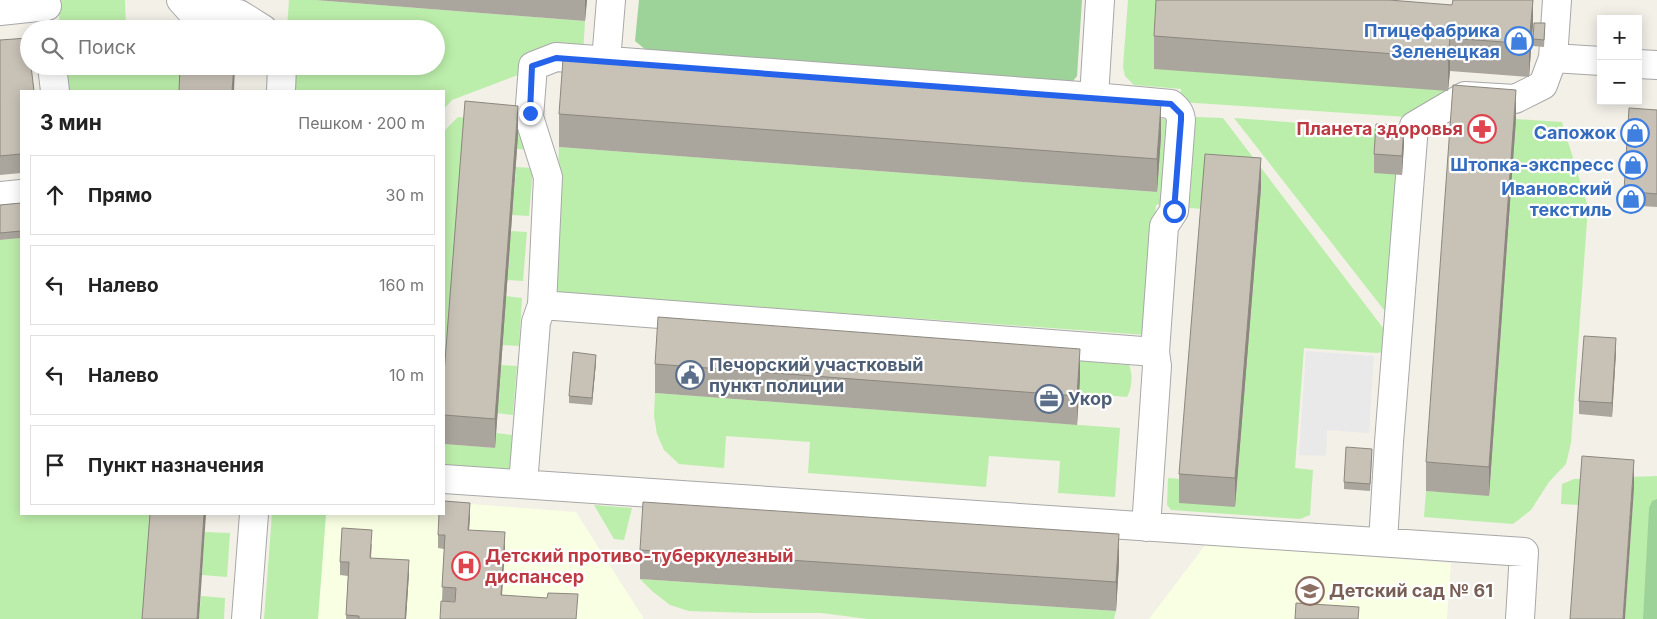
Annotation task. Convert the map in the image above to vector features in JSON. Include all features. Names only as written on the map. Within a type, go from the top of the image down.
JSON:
[{"type":"lane","points":[[181,0],[191,11],[239,14],[249,20]]},
{"type":"lane","points":[[606,62],[611,0]]},
{"type":"lane","points":[[1094,97],[1100,0]]},
{"type":"lane","points":[[1383,542],[1414,126],[1465,96],[1514,99],[1543,86],[1553,58],[1557,0]]},
{"type":"lane","points":[[0,11],[47,12]]},
{"type":"lane","points":[[523,484],[536,322],[542,305],[548,177],[529,117],[532,66],[556,58],[1171,104],[1181,114],[1174,211],[1164,226],[1146,527]]},
{"type":"lane","points":[[1553,58],[1597,61]]},
{"type":"lane","points":[[1642,64],[1657,65]]},
{"type":"lane","points":[[53,75],[55,90]]},
{"type":"lane","points":[[281,90],[282,75]]},
{"type":"lane","points":[[0,196],[20,194]]},
{"type":"lane","points":[[542,305],[1155,352]]},
{"type":"lane","points":[[445,479],[1524,552],[1520,619]]},
{"type":"lane","points":[[246,619],[254,515]]},
{"type":"shaded area","points":[[1306,351],[1374,356],[1369,433],[1327,430],[1326,456],[1299,455]]},
{"type":"shaded area","name":"Детский противо-туберкулезный диспансер","points":[[445,502],[576,512],[644,619],[318,619],[326,515],[445,515]]},
{"type":"shaded area","name":"Детский сад № 61","points":[[1206,544],[1451,563],[1447,619],[1149,619]]},
{"type":"green space","points":[[58,0],[125,0],[126,20],[59,20]]},
{"type":"green space","points":[[289,0],[315,0],[585,21],[583,55],[523,73],[452,100],[445,108],[445,90],[294,90],[295,75],[445,75],[445,20],[288,20]]},
{"type":"green space","points":[[639,0],[1082,0],[1077,76],[1069,86],[651,54],[635,41]]},
{"type":"green space","points":[[1128,0],[1181,0],[1449,91],[1407,117],[1180,102],[1181,89],[1134,85],[1125,76],[1123,67]]},
{"type":"green space","points":[[65,75],[181,75],[180,90],[66,90]]},
{"type":"green space","points":[[458,117],[526,125],[536,150],[517,149],[518,135],[445,399],[445,130]]},
{"type":"green space","points":[[1139,117],[1175,120],[1161,204],[1156,205],[1146,335],[552,292],[559,147],[1157,192],[1161,137]]},
{"type":"green space","points":[[1196,117],[1223,118],[1393,341],[1388,351],[1377,353],[1304,348],[1295,468],[1313,470],[1310,515],[1300,519],[1171,510],[1167,505],[1168,478],[1181,479],[1235,507],[1261,188],[1203,209],[1189,208]]},
{"type":"green space","points":[[1234,118],[1409,131],[1402,175],[1395,324]]},
{"type":"green space","points":[[1516,119],[1562,122],[1588,207],[1571,443],[1566,464],[1549,482],[1531,510],[1513,524],[1424,517],[1426,491],[1489,495]]},
{"type":"green space","points":[[516,167],[533,168],[529,216],[512,215]]},
{"type":"green space","points":[[511,231],[527,232],[523,281],[507,280]]},
{"type":"green space","points":[[20,238],[20,515],[152,515],[144,619],[0,619],[0,240]]},
{"type":"green space","points":[[506,296],[522,298],[519,346],[502,345]]},
{"type":"green space","points":[[1057,359],[1129,365],[1131,381],[1127,397],[1079,393]]},
{"type":"green space","points":[[501,365],[517,366],[513,415],[497,413]]},
{"type":"green space","points":[[655,393],[1120,428],[1115,497],[1058,493],[1060,461],[989,456],[986,487],[808,473],[810,442],[726,436],[724,468],[679,464],[664,450],[657,434],[654,416]]},
{"type":"green space","points":[[496,433],[513,435],[510,471],[445,470],[445,444],[494,448]]},
{"type":"green space","points":[[1657,476],[1657,619],[1625,619],[1634,489],[1580,505],[1561,504],[1562,484],[1574,479]]},
{"type":"green space","points":[[1657,499],[1657,619],[1643,619],[1649,508],[1652,501]]},
{"type":"green space","points":[[594,505],[632,508],[624,540],[614,539]]},
{"type":"green space","points":[[272,515],[326,515],[318,619],[264,619]]},
{"type":"green space","points":[[205,532],[230,533],[227,577],[202,575]]},
{"type":"green space","points":[[640,579],[1116,611],[1114,619],[868,619],[821,613],[689,611],[670,605]]},
{"type":"green space","points":[[201,596],[225,598],[224,619],[199,619]]},
{"type":"building","points":[[1156,0],[1389,0],[1452,5],[1453,0],[1533,0],[1529,44],[1450,38],[1448,58],[1154,36]]},
{"type":"building","points":[[1534,23],[1545,23],[1544,40],[1533,39]]},
{"type":"building","points":[[20,39],[20,75],[32,75],[34,90],[20,90],[20,154],[0,156],[0,40]]},
{"type":"building","points":[[563,59],[1161,104],[1157,159],[559,114]]},
{"type":"building","points":[[180,75],[233,75],[232,90],[179,90]]},
{"type":"building","points":[[1453,85],[1516,90],[1489,467],[1426,462]]},
{"type":"building","points":[[465,101],[518,106],[495,419],[445,415],[445,361]]},
{"type":"building","points":[[1629,108],[1657,110],[1657,194],[1624,191]]},
{"type":"building","points":[[1376,124],[1404,125],[1402,156],[1374,154]]},
{"type":"building","points":[[1205,154],[1261,158],[1235,478],[1179,474]]},
{"type":"building","points":[[20,203],[20,231],[0,233],[0,205]]},
{"type":"building","points":[[658,317],[1080,349],[1077,396],[655,364]]},
{"type":"building","points":[[1584,336],[1616,338],[1612,403],[1579,401]]},
{"type":"building","points":[[573,352],[596,355],[592,398],[569,396]]},
{"type":"building","points":[[1346,447],[1372,449],[1370,484],[1344,482]]},
{"type":"building","points":[[1582,456],[1634,460],[1623,619],[1570,619]]},
{"type":"building","points":[[445,501],[470,503],[468,530],[505,532],[501,595],[547,598],[548,593],[578,594],[576,619],[440,619],[441,601],[455,602],[456,588],[442,587],[445,535],[438,535],[439,515],[445,515]]},
{"type":"building","points":[[643,502],[1119,534],[1116,582],[640,550]]},
{"type":"building","points":[[150,515],[204,515],[197,619],[142,619]]},
{"type":"building","points":[[342,528],[372,530],[370,558],[409,560],[405,619],[359,619],[359,616],[346,615],[349,562],[340,562]]},
{"type":"building","points":[[1296,603],[1359,607],[1358,619],[1295,619]]},
{"type":"place","name":"Птицефабрика Зеленецкая","points":[[1519,41]]},
{"type":"place","name":"Планета здоровья","points":[[1482,129]]},
{"type":"place","name":"Сапожок","points":[[1635,133]]},
{"type":"place","name":"Штопка-экспресс","points":[[1633,165]]},
{"type":"place","name":"Ивановский текстиль","points":[[1631,199]]},
{"type":"place","name":"Печорский участковый пункт полиции","points":[[690,375]]},
{"type":"place","name":"Укор","points":[[1049,399]]},
{"type":"place","name":"Детский противо-туберкулезный диспансер","points":[[466,566]]},
{"type":"place","name":"Детский сад № 61","points":[[1310,591]]},
{"type":"route","points":[[530,113],[532,66],[556,58],[1171,104],[1181,114],[1174,211]]}]
